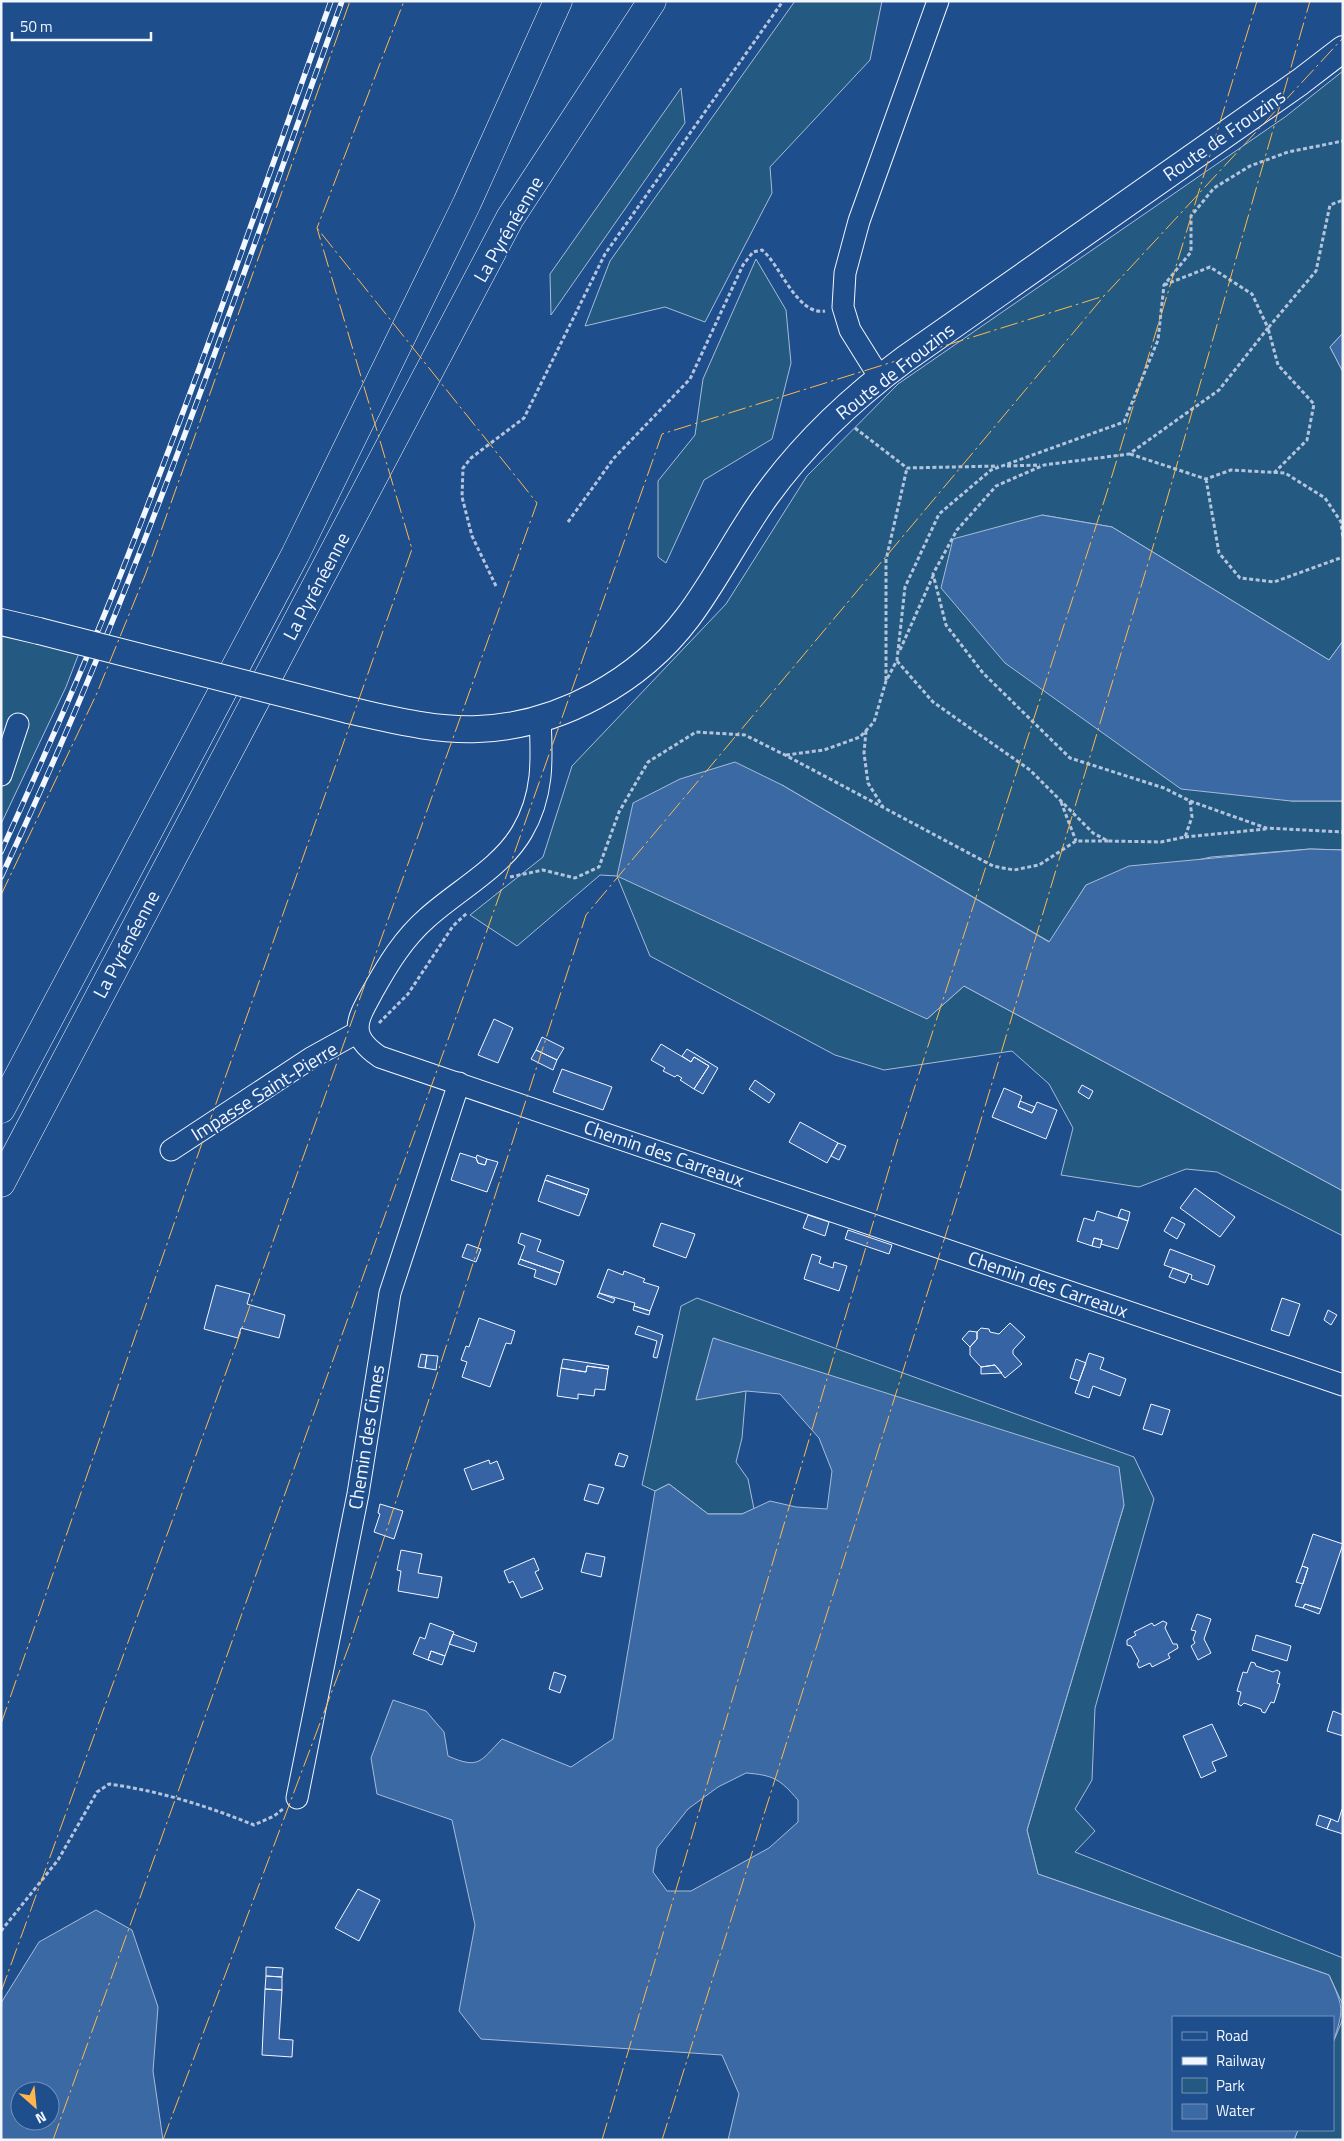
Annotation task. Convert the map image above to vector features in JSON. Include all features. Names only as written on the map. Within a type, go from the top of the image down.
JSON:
[{"type":"highway","points":[[531,62],[535,1]]},
{"type":"highway","name":"La Pyrénéenne","points":[[1,1109],[295,555],[466,203],[558,1]]},
{"type":"highway","name":"La Pyrénéenne","points":[[1,1183],[510,218],[652,1]]},
{"type":"main road","name":"Route de Frouzins","points":[[1,622],[348,710],[399,721],[456,729],[498,727],[540,718],[581,703],[604,691],[642,665],[661,648],[701,599],[766,496],[837,414],[880,378],[1292,88],[1343,49]]},
{"type":"street","points":[[880,378],[850,330],[843,307],[845,273],[858,221],[938,1]]},
{"type":"street","points":[[367,1030],[359,1016],[385,970],[404,943],[425,919],[511,848],[522,832],[535,805],[541,780],[540,718]]},
{"type":"street","points":[[1,775],[18,724]]},
{"type":"street","name":"Chemin des Carreaux","points":[[367,1030],[365,1047],[380,1057],[1343,1385]]},
{"type":"street","name":"Impasse Saint-Pierre","points":[[171,1150],[311,1058],[367,1030]]},
{"type":"street","name":"Chemin des Cimes","points":[[297,1798],[358,1494],[390,1293],[459,1083]]},
{"type":"path","points":[[496,586],[472,536],[462,497],[463,468],[471,458],[524,418],[605,254],[783,1]]},
{"type":"path","points":[[1108,841],[1093,832],[1030,770],[933,702],[897,660],[905,587],[939,514],[991,470],[1124,422],[1158,340],[1164,285],[1191,252],[1191,216],[1214,188],[1250,166],[1281,155],[1343,141]]},
{"type":"path","points":[[1129,454],[1219,390],[1268,328],[1316,272],[1330,205],[1343,200]]},
{"type":"path","points":[[568,522],[614,458],[690,379],[743,265],[753,252],[762,250],[770,257],[790,290],[806,306],[821,312],[843,307]]},
{"type":"path","points":[[1164,285],[1210,267],[1252,294],[1268,328],[1278,365],[1314,404],[1307,440],[1274,473]]},
{"type":"path","points":[[837,414],[907,468],[1044,465],[1129,454],[1206,479],[1231,470],[1285,473],[1325,498],[1341,522],[1343,538]]},
{"type":"path","points":[[785,755],[824,750],[860,737],[874,722],[886,681],[897,660],[902,644],[933,574],[957,530],[996,486],[1044,465]]},
{"type":"path","points":[[886,681],[886,560],[907,468]]},
{"type":"path","points":[[1206,479],[1219,553],[1240,578],[1274,582],[1343,557]]},
{"type":"path","points":[[933,574],[946,625],[983,672],[1070,758],[1164,788],[1190,801],[1266,828]]},
{"type":"path","points":[[866,730],[864,753],[868,783],[884,808]]},
{"type":"path","points":[[508,878],[543,870],[574,878],[599,867],[619,812],[648,762],[696,732],[745,735],[993,866],[1014,870],[1039,865],[1076,841],[1161,842],[1185,837],[1266,828],[1343,832]]},
{"type":"path","points":[[1060,798],[1076,841]]},
{"type":"path","points":[[1185,837],[1192,817],[1190,801]]},
{"type":"path","points":[[367,1030],[408,994],[453,926],[473,908]]},
{"type":"path","points":[[1,1931],[58,1860],[97,1792],[109,1784],[140,1788],[181,1798],[254,1825],[274,1816],[297,1798]]},
{"type":"green space","points":[[795,1],[882,1],[870,60],[770,167],[772,193],[705,322],[665,307],[585,326],[610,261]]},
{"type":"green space","points":[[1343,71],[1343,333],[1330,347],[1343,372],[1343,641],[1329,660],[1112,527],[1042,515],[1291,801],[1343,801],[1343,850],[1310,849],[1211,857],[1086,885],[1050,942],[782,785],[927,1019],[964,986],[1343,1191],[1343,1236],[1217,1172],[1186,1169],[1139,1187],[1061,1175],[1073,1128],[1049,1084],[1012,1051],[884,1070],[835,1055],[650,956],[617,876],[600,875],[517,946],[470,915],[543,857],[572,766],[726,604],[807,476],[898,384],[1285,117]]},
{"type":"green space","points":[[681,88],[685,123],[551,315],[550,274]]},
{"type":"green space","points":[[756,259],[786,310],[791,363],[772,439],[704,480],[666,563],[658,557],[658,481],[695,435],[703,379]]},
{"type":"green space","points":[[1,634],[79,653],[66,687],[1,824]]},
{"type":"green space","points":[[697,1298],[1134,1457],[1154,1499],[1095,1708],[1092,1780],[1075,1809],[1095,1831],[1075,1852],[1343,1958],[1343,2005],[1329,1975],[1038,1874],[1027,1830],[1124,1505],[714,1338],[696,1399],[746,1391],[742,1438],[736,1462],[748,1479],[754,1509],[742,1514],[708,1514],[669,1484],[655,1491],[642,1485],[681,1306]]},
{"type":"green space","points":[[1343,2018],[1343,2140],[1294,2140],[1298,2131],[1334,2131],[1334,2040]]},
{"type":"water","points":[[1343,333],[1343,372],[1330,347]]},
{"type":"water","points":[[1042,515],[1112,527],[1329,660],[1343,641],[1343,801],[1291,801],[1181,789],[1005,663],[941,588],[953,539]]},
{"type":"water","points":[[735,762],[782,785],[1049,942],[1086,885],[1129,866],[1310,849],[1343,850],[1343,1191],[964,986],[927,1019],[617,876],[633,803],[680,779]]},
{"type":"water","points":[[713,1338],[1119,1467],[1124,1505],[1027,1830],[1038,1874],[1329,1975],[1338,1995],[1341,2009],[1334,2040],[1334,2016],[1172,2016],[1172,2131],[1298,2131],[1294,2140],[728,2140],[739,2094],[722,2055],[481,2039],[459,2011],[475,1925],[452,1820],[377,1794],[371,1758],[393,1700],[426,1711],[444,1732],[448,1756],[467,1762],[473,1763],[484,1758],[502,1739],[571,1767],[613,1739],[655,1491],[669,1484],[708,1514],[742,1514],[770,1501],[796,1507],[827,1509],[832,1471],[819,1438],[780,1394],[746,1391],[696,1400]],"holes":[[[746,1773],[763,1775],[781,1783],[798,1800],[798,1822],[769,1848],[691,1891],[667,1891],[653,1872],[657,1848],[688,1809],[718,1787]]]},
{"type":"water","points":[[96,1910],[132,1930],[158,2007],[153,2071],[163,2140],[1,2140],[1,2003],[39,1942]]},
{"type":"building","points":[[494,1019],[513,1028],[498,1063],[478,1055]]},
{"type":"building","points":[[542,1037],[564,1048],[557,1060],[536,1050]]},
{"type":"building","points":[[661,1044],[691,1062],[694,1057],[709,1066],[694,1089],[680,1080],[682,1078],[677,1075],[675,1077],[663,1071],[665,1068],[651,1060]]},
{"type":"building","points":[[687,1049],[718,1068],[703,1094],[694,1089],[709,1066],[694,1057],[691,1062],[682,1056]]},
{"type":"building","points":[[536,1050],[557,1060],[553,1070],[531,1059]]},
{"type":"building","points":[[562,1069],[612,1087],[603,1110],[553,1092]]},
{"type":"building","points":[[755,1080],[775,1094],[769,1103],[749,1089]]},
{"type":"building","points":[[1082,1085],[1093,1091],[1089,1099],[1078,1092]]},
{"type":"building","points":[[1004,1088],[1022,1096],[1018,1107],[1032,1113],[1037,1102],[1057,1110],[1046,1139],[992,1117]]},
{"type":"building","points":[[1020,1101],[1035,1107],[1032,1113],[1018,1107]]},
{"type":"building","points":[[800,1122],[838,1143],[827,1163],[789,1142]]},
{"type":"building","points":[[838,1143],[846,1146],[839,1160],[831,1156]]},
{"type":"building","points":[[460,1153],[476,1158],[478,1163],[485,1165],[487,1159],[498,1162],[487,1192],[451,1180]]},
{"type":"building","points":[[477,1155],[487,1159],[485,1165],[478,1163]]},
{"type":"building","points":[[547,1175],[589,1189],[587,1195],[545,1180]]},
{"type":"building","points":[[545,1180],[587,1195],[579,1216],[538,1201]]},
{"type":"building","points":[[1195,1188],[1235,1217],[1220,1237],[1180,1208]]},
{"type":"building","points":[[1121,1209],[1130,1212],[1128,1221],[1118,1217]]},
{"type":"building","points":[[1097,1211],[1128,1221],[1118,1249],[1101,1244],[1102,1240],[1094,1238],[1092,1246],[1077,1241],[1084,1218],[1094,1221]]},
{"type":"building","points":[[808,1215],[829,1222],[825,1236],[803,1228]]},
{"type":"building","points":[[1172,1217],[1185,1224],[1177,1239],[1164,1231]]},
{"type":"building","points":[[661,1223],[695,1234],[686,1258],[653,1246]]},
{"type":"building","points":[[848,1230],[892,1245],[889,1254],[845,1239]]},
{"type":"building","points":[[521,1233],[541,1240],[537,1251],[564,1261],[560,1273],[520,1259],[525,1246],[518,1243]]},
{"type":"building","points":[[1094,1238],[1102,1240],[1100,1248],[1092,1246]]},
{"type":"building","points":[[467,1244],[481,1249],[476,1262],[462,1257]]},
{"type":"building","points":[[1170,1249],[1215,1266],[1208,1285],[1191,1279],[1192,1275],[1164,1265]]},
{"type":"building","points":[[812,1254],[821,1257],[819,1263],[833,1268],[834,1262],[847,1266],[839,1291],[804,1279]]},
{"type":"building","points":[[520,1259],[560,1273],[556,1285],[534,1277],[536,1270],[518,1264]]},
{"type":"building","points":[[1173,1268],[1189,1274],[1185,1283],[1169,1277]]},
{"type":"building","points":[[608,1269],[623,1275],[624,1271],[645,1279],[643,1282],[659,1287],[650,1311],[634,1306],[635,1303],[599,1293]]},
{"type":"building","points":[[216,1285],[250,1294],[247,1304],[285,1315],[279,1338],[241,1328],[238,1338],[204,1329]]},
{"type":"building","points":[[599,1293],[615,1299],[613,1303],[597,1297]]},
{"type":"building","points":[[1282,1298],[1300,1304],[1289,1336],[1271,1330]]},
{"type":"building","points":[[634,1306],[650,1311],[649,1315],[633,1310]]},
{"type":"building","points":[[1328,1310],[1337,1315],[1331,1325],[1324,1320]]},
{"type":"building","points":[[479,1318],[515,1331],[511,1344],[506,1343],[490,1387],[462,1377],[467,1362],[461,1360],[466,1346],[469,1347]]},
{"type":"building","points":[[1010,1323],[1025,1337],[1013,1350],[1013,1354],[1022,1364],[1005,1378],[995,1365],[981,1367],[970,1355],[970,1347],[977,1339],[977,1332],[981,1328],[989,1329],[990,1332],[999,1334]]},
{"type":"building","points":[[638,1326],[663,1335],[657,1358],[653,1357],[657,1341],[635,1334]]},
{"type":"building","points":[[969,1331],[977,1332],[977,1339],[970,1347],[962,1339]]},
{"type":"building","points":[[1089,1353],[1104,1358],[1100,1369],[1126,1379],[1120,1396],[1093,1386],[1089,1398],[1075,1393]]},
{"type":"building","points":[[421,1354],[427,1355],[425,1368],[418,1367]]},
{"type":"building","points":[[427,1355],[438,1356],[436,1370],[425,1368]]},
{"type":"building","points":[[563,1359],[609,1366],[608,1369],[587,1366],[586,1372],[561,1368]]},
{"type":"building","points":[[1076,1359],[1086,1363],[1079,1381],[1070,1378]]},
{"type":"building","points":[[995,1365],[1002,1373],[981,1374],[981,1367]]},
{"type":"building","points":[[587,1366],[608,1369],[605,1390],[595,1389],[594,1396],[578,1394],[578,1399],[557,1396],[561,1368],[586,1372]]},
{"type":"building","points":[[1151,1404],[1170,1410],[1162,1435],[1143,1429]]},
{"type":"building","points":[[619,1453],[628,1456],[624,1467],[615,1465]]},
{"type":"building","points":[[489,1460],[490,1464],[497,1461],[504,1479],[472,1490],[464,1469]]},
{"type":"building","points":[[589,1484],[604,1488],[598,1504],[584,1500]]},
{"type":"building","points":[[380,1504],[403,1511],[394,1539],[374,1532],[380,1514],[378,1513]]},
{"type":"building","points":[[1313,1534],[1343,1544],[1321,1609],[1305,1604],[1303,1608],[1295,1606],[1308,1568],[1302,1566]]},
{"type":"building","points":[[401,1550],[422,1554],[418,1573],[442,1577],[438,1598],[398,1591],[401,1571],[397,1570]]},
{"type":"building","points":[[586,1553],[605,1557],[601,1577],[581,1572]]},
{"type":"building","points":[[534,1558],[539,1570],[535,1572],[543,1589],[521,1598],[513,1581],[509,1583],[504,1571]]},
{"type":"building","points":[[1302,1566],[1308,1568],[1303,1584],[1296,1582]]},
{"type":"building","points":[[1305,1604],[1321,1609],[1319,1614],[1303,1608]]},
{"type":"building","points":[[1197,1614],[1211,1619],[1204,1639],[1211,1653],[1198,1660],[1191,1646],[1195,1643],[1193,1639],[1196,1631],[1191,1630]]},
{"type":"building","points":[[1163,1621],[1167,1623],[1165,1628],[1173,1644],[1177,1644],[1178,1648],[1168,1654],[1170,1658],[1152,1667],[1150,1663],[1139,1668],[1137,1664],[1139,1661],[1131,1646],[1127,1645],[1127,1640],[1136,1635],[1134,1632],[1152,1623],[1154,1626]]},
{"type":"building","points":[[430,1623],[454,1632],[445,1656],[431,1651],[428,1660],[413,1654],[420,1637],[425,1639]]},
{"type":"building","points":[[453,1634],[477,1643],[474,1652],[449,1644]]},
{"type":"building","points":[[1256,1635],[1291,1646],[1287,1661],[1252,1650]]},
{"type":"building","points":[[431,1651],[445,1656],[442,1665],[428,1660]]},
{"type":"building","points":[[1251,1662],[1255,1663],[1256,1666],[1273,1672],[1277,1670],[1280,1672],[1277,1683],[1280,1684],[1274,1703],[1271,1702],[1265,1713],[1261,1709],[1244,1703],[1241,1706],[1238,1704],[1241,1692],[1237,1691],[1243,1672],[1247,1673]]},
{"type":"building","points":[[554,1672],[566,1676],[560,1693],[549,1689]]},
{"type":"building","points":[[1333,1711],[1343,1715],[1343,1736],[1327,1731]]},
{"type":"building","points":[[1212,1724],[1227,1756],[1212,1762],[1216,1771],[1201,1778],[1183,1736]]},
{"type":"building","points":[[1342,1809],[1343,1834],[1327,1829],[1331,1819],[1338,1822]]},
{"type":"building","points":[[1319,1815],[1331,1819],[1327,1829],[1316,1825]]},
{"type":"building","points":[[358,1889],[380,1900],[359,1941],[335,1928]]},
{"type":"building","points":[[266,1967],[283,1968],[282,1977],[266,1976]]},
{"type":"building","points":[[266,1976],[282,1977],[282,1990],[265,1989]]},
{"type":"building","points":[[265,1989],[282,1990],[279,2039],[293,2040],[292,2057],[262,2055]]},
{"type":"railway","points":[[1,852],[83,666],[156,485],[331,1]]},
{"type":"railway","points":[[1,877],[50,770],[140,553],[182,443],[342,1]]},
{"type":"power","points":[[1,895],[97,693],[146,573],[350,1]]},
{"type":"power","points":[[1,1724],[195,1163],[412,549],[317,228],[404,1]]},
{"type":"power","points":[[602,2140],[897,1142],[1107,492],[1257,1]]},
{"type":"power","points":[[662,2140],[965,1173],[1161,520],[1310,1]]},
{"type":"power","points":[[163,2140],[349,1646],[586,915],[1104,296],[1343,38]]},
{"type":"power","points":[[1,1992],[241,1331],[537,503],[317,228]]},
{"type":"power","points":[[53,2140],[478,956],[662,434],[1104,296]]}]
